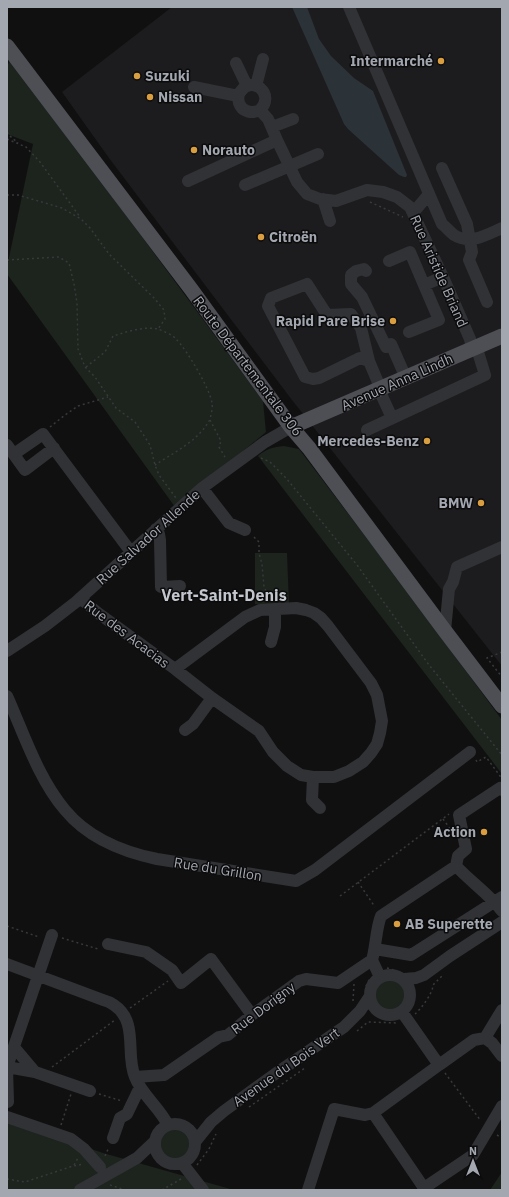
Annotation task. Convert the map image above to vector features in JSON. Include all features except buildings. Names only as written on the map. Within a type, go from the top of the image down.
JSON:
[{"type":"main road","name":"Route Départementale 306","points":[[7,46],[190,289],[291,427],[309,448],[502,706]]},
{"type":"main road","name":"Avenue Anna Lindh","points":[[291,427],[502,336]]},
{"type":"street","points":[[349,7],[442,224],[453,235],[469,240],[479,238],[502,228]]},
{"type":"street","points":[[252,86],[263,59]]},
{"type":"street","points":[[236,63],[252,86],[263,91],[266,99],[265,103],[260,110],[256,112],[246,111],[238,101],[238,96],[243,88],[252,86]]},
{"type":"street","points":[[194,87],[238,96]]},
{"type":"street","name":"Rue Aristide Briand","points":[[260,110],[268,119],[297,182],[307,194],[324,200],[336,201],[367,190],[383,192],[397,197],[410,207],[443,277],[471,344],[478,352],[485,375],[392,418]]},
{"type":"street","points":[[272,127],[293,118]]},
{"type":"street","points":[[188,181],[277,140]]},
{"type":"street","points":[[245,185],[318,154]]},
{"type":"street","points":[[442,168],[467,224],[472,252],[469,260],[487,302]]},
{"type":"street","points":[[414,213],[430,194]]},
{"type":"street","points":[[324,200],[330,222]]},
{"type":"street","points":[[389,261],[410,252],[439,320],[409,332]]},
{"type":"street","points":[[366,271],[364,269],[356,271],[351,275],[351,284],[362,297],[386,347],[391,344],[406,378]]},
{"type":"street","points":[[424,285],[443,277]]},
{"type":"street","points":[[367,430],[392,418],[381,394],[369,361],[361,328],[351,314],[327,315],[307,284],[271,298],[268,306],[305,377],[313,379],[319,378],[360,358],[369,361]]},
{"type":"street","name":"Rue Salvador Allende","points":[[7,651],[50,622],[80,598],[202,488],[264,442],[291,427]]},
{"type":"street","points":[[54,448],[25,470],[11,450],[43,434],[54,448],[131,552]]},
{"type":"street","points":[[202,488],[229,523],[245,530]]},
{"type":"street","points":[[156,529],[160,540],[161,587],[180,586]]},
{"type":"street","points":[[445,631],[448,590],[453,582],[457,567],[502,547]]},
{"type":"street","name":"Rue des Acacias","points":[[80,598],[212,698],[259,731],[273,752],[287,766],[301,775],[313,777],[334,777],[349,772],[363,762],[377,744],[382,721],[377,695],[371,683],[321,618],[306,610],[296,608],[260,610],[245,617],[175,669]]},
{"type":"street","points":[[271,642],[275,627],[275,610]]},
{"type":"street","name":"Rue du Grillon","points":[[7,696],[47,784],[65,810],[81,826],[103,841],[136,854],[157,859],[296,881],[315,870],[470,752]]},
{"type":"street","points":[[185,730],[193,724],[212,698]]},
{"type":"street","points":[[313,777],[312,800],[320,808]]},
{"type":"street","points":[[380,977],[373,955],[379,921],[382,916],[456,866],[458,856],[466,849],[459,814],[500,784]]},
{"type":"street","points":[[373,955],[411,955],[500,903],[468,879],[456,866]]},
{"type":"street","points":[[404,979],[416,978],[424,975],[502,922]]},
{"type":"street","points":[[8,1102],[7,1067],[52,938]]},
{"type":"street","points":[[108,944],[146,952],[172,970],[180,983],[210,959],[252,1015]]},
{"type":"street","name":"Rue Dorigny","points":[[137,1082],[164,1076],[219,1037],[228,1035],[252,1015],[299,981],[306,979],[338,983],[373,955]]},
{"type":"street","points":[[7,964],[114,1005],[128,1024],[132,1068],[137,1082],[168,1125]]},
{"type":"street","points":[[405,1016],[386,1015],[376,1010],[372,1004],[370,996],[371,987],[380,977],[386,975],[398,976],[404,979],[408,984],[411,995],[405,1016],[439,1065]]},
{"type":"street","points":[[411,995],[424,975]]},
{"type":"street","name":"Avenue du Bois Vert","points":[[195,1142],[214,1126],[237,1100],[344,1027],[360,1011],[370,996]]},
{"type":"street","points":[[360,1011],[376,1010]]},
{"type":"street","points":[[484,1038],[502,1010]]},
{"type":"street","points":[[308,1190],[334,1109],[365,1115],[373,1113],[474,1040],[484,1038],[492,1043],[502,1056]]},
{"type":"street","points":[[14,1047],[38,1073]]},
{"type":"street","points":[[7,1067],[38,1073],[90,1091]]},
{"type":"street","points":[[114,1138],[120,1118],[127,1114],[137,1082]]},
{"type":"street","points":[[373,1113],[424,1189],[473,1155],[502,1106]]},
{"type":"street","points":[[7,1117],[71,1139],[84,1149],[100,1167]]},
{"type":"street","points":[[174,1123],[186,1126],[192,1133],[195,1142],[194,1151],[189,1158],[182,1163],[174,1164],[166,1162],[159,1157],[155,1146],[157,1134],[162,1128],[174,1123]]},
{"type":"street","name":"Avenue du Bois Vert","points":[[186,1126],[214,1126]]},
{"type":"street","points":[[80,1190],[137,1158],[155,1141]]},
{"type":"street","points":[[137,1158],[159,1157]]},
{"type":"street","points":[[182,1163],[203,1190]]},
{"type":"path","points":[[7,132],[21,145]]},
{"type":"path","points":[[7,139],[26,147],[40,162],[81,219],[110,254],[164,310],[165,319],[158,329]]},
{"type":"path","points":[[7,196],[18,196],[62,208],[81,219]]},
{"type":"path","points":[[7,260],[59,257],[69,263],[77,303],[78,349],[85,367],[95,377],[116,408],[135,422],[150,445],[159,475],[182,506]]},
{"type":"path","points":[[85,367],[105,352],[112,336],[136,329],[158,329],[175,338],[190,359],[213,404],[210,420],[199,433],[187,444],[155,465]]},
{"type":"path","points":[[43,434],[65,414],[78,406],[108,397]]},
{"type":"path","points":[[210,420],[221,441],[219,447],[231,466]]},
{"type":"path","points":[[248,454],[270,462],[286,478],[357,565],[429,665],[502,755]]},
{"type":"path","points":[[245,530],[259,542],[259,553],[262,564],[264,587],[275,610]]},
{"type":"path","points":[[502,652],[487,658],[502,677]]},
{"type":"path","points":[[470,752],[478,762],[486,757],[500,784]]},
{"type":"path","points":[[340,896],[449,814]]},
{"type":"path","points":[[358,882],[382,916]]},
{"type":"path","points":[[7,926],[104,951],[108,944]]},
{"type":"path","points":[[38,1073],[176,975]]},
{"type":"path","points":[[356,1031],[368,1022],[396,1024],[405,1016],[419,1011],[434,989],[434,985],[443,976]]},
{"type":"path","points":[[439,1065],[488,1130]]},
{"type":"path","points":[[249,1107],[305,1067]]},
{"type":"path","points":[[58,1134],[73,1086]]},
{"type":"path","points":[[90,1091],[131,1104]]},
{"type":"path","points":[[162,1190],[190,1175],[209,1149],[214,1126]]},
{"type":"path","points":[[7,1179],[25,1182],[83,1164],[95,1169],[100,1167],[114,1138]]},
{"type":"path","points":[[109,1185],[124,1190]]},
{"type":"shaded area","points":[[172,7],[502,7],[502,666],[292,400],[109,158],[62,92]]},
{"type":"shaded area","points":[[292,7],[307,7],[319,39],[331,56],[354,78],[373,91],[407,175],[406,177],[399,175],[344,124]]},
{"type":"shaded area","points":[[11,59],[263,401],[266,432],[175,507],[7,274],[7,267],[33,144],[7,134],[7,66]]},
{"type":"shaded area","points":[[284,446],[299,449],[410,595],[502,720],[502,774],[258,456],[270,449]]},
{"type":"shaded area","points":[[255,553],[287,553],[289,605],[255,604]]},
{"type":"shaded area","points":[[388,979],[394,979],[404,986],[407,995],[406,1001],[400,1008],[394,1011],[388,1011],[378,1004],[375,998],[375,992],[382,982]]},
{"type":"shaded area","points":[[7,1120],[103,1153],[234,1190],[7,1190]]},
{"type":"shaded area","points":[[171,1127],[177,1127],[187,1134],[190,1143],[189,1149],[183,1156],[177,1159],[171,1159],[161,1152],[158,1146],[158,1140],[165,1130]]},
{"type":"shaded area","points":[[502,1172],[502,1190],[490,1190]]},
{"type":"place","name":"Intermarché","points":[[441,61]]},
{"type":"place","name":"Suzuki","points":[[137,76]]},
{"type":"place","name":"Nissan","points":[[150,97]]},
{"type":"place","name":"Norauto","points":[[194,150]]},
{"type":"place","name":"Citroën","points":[[261,237]]},
{"type":"place","name":"Rapid Pare Brise","points":[[393,321]]},
{"type":"place","name":"Mercedes-Benz","points":[[427,441]]},
{"type":"place","name":"BMW","points":[[481,503]]},
{"type":"place","name":"Action","points":[[484,832]]},
{"type":"place","name":"AB Superette","points":[[397,924]]},
{"type":"district","name":"Vert-Saint-Denis","points":[[224,595]]}]
